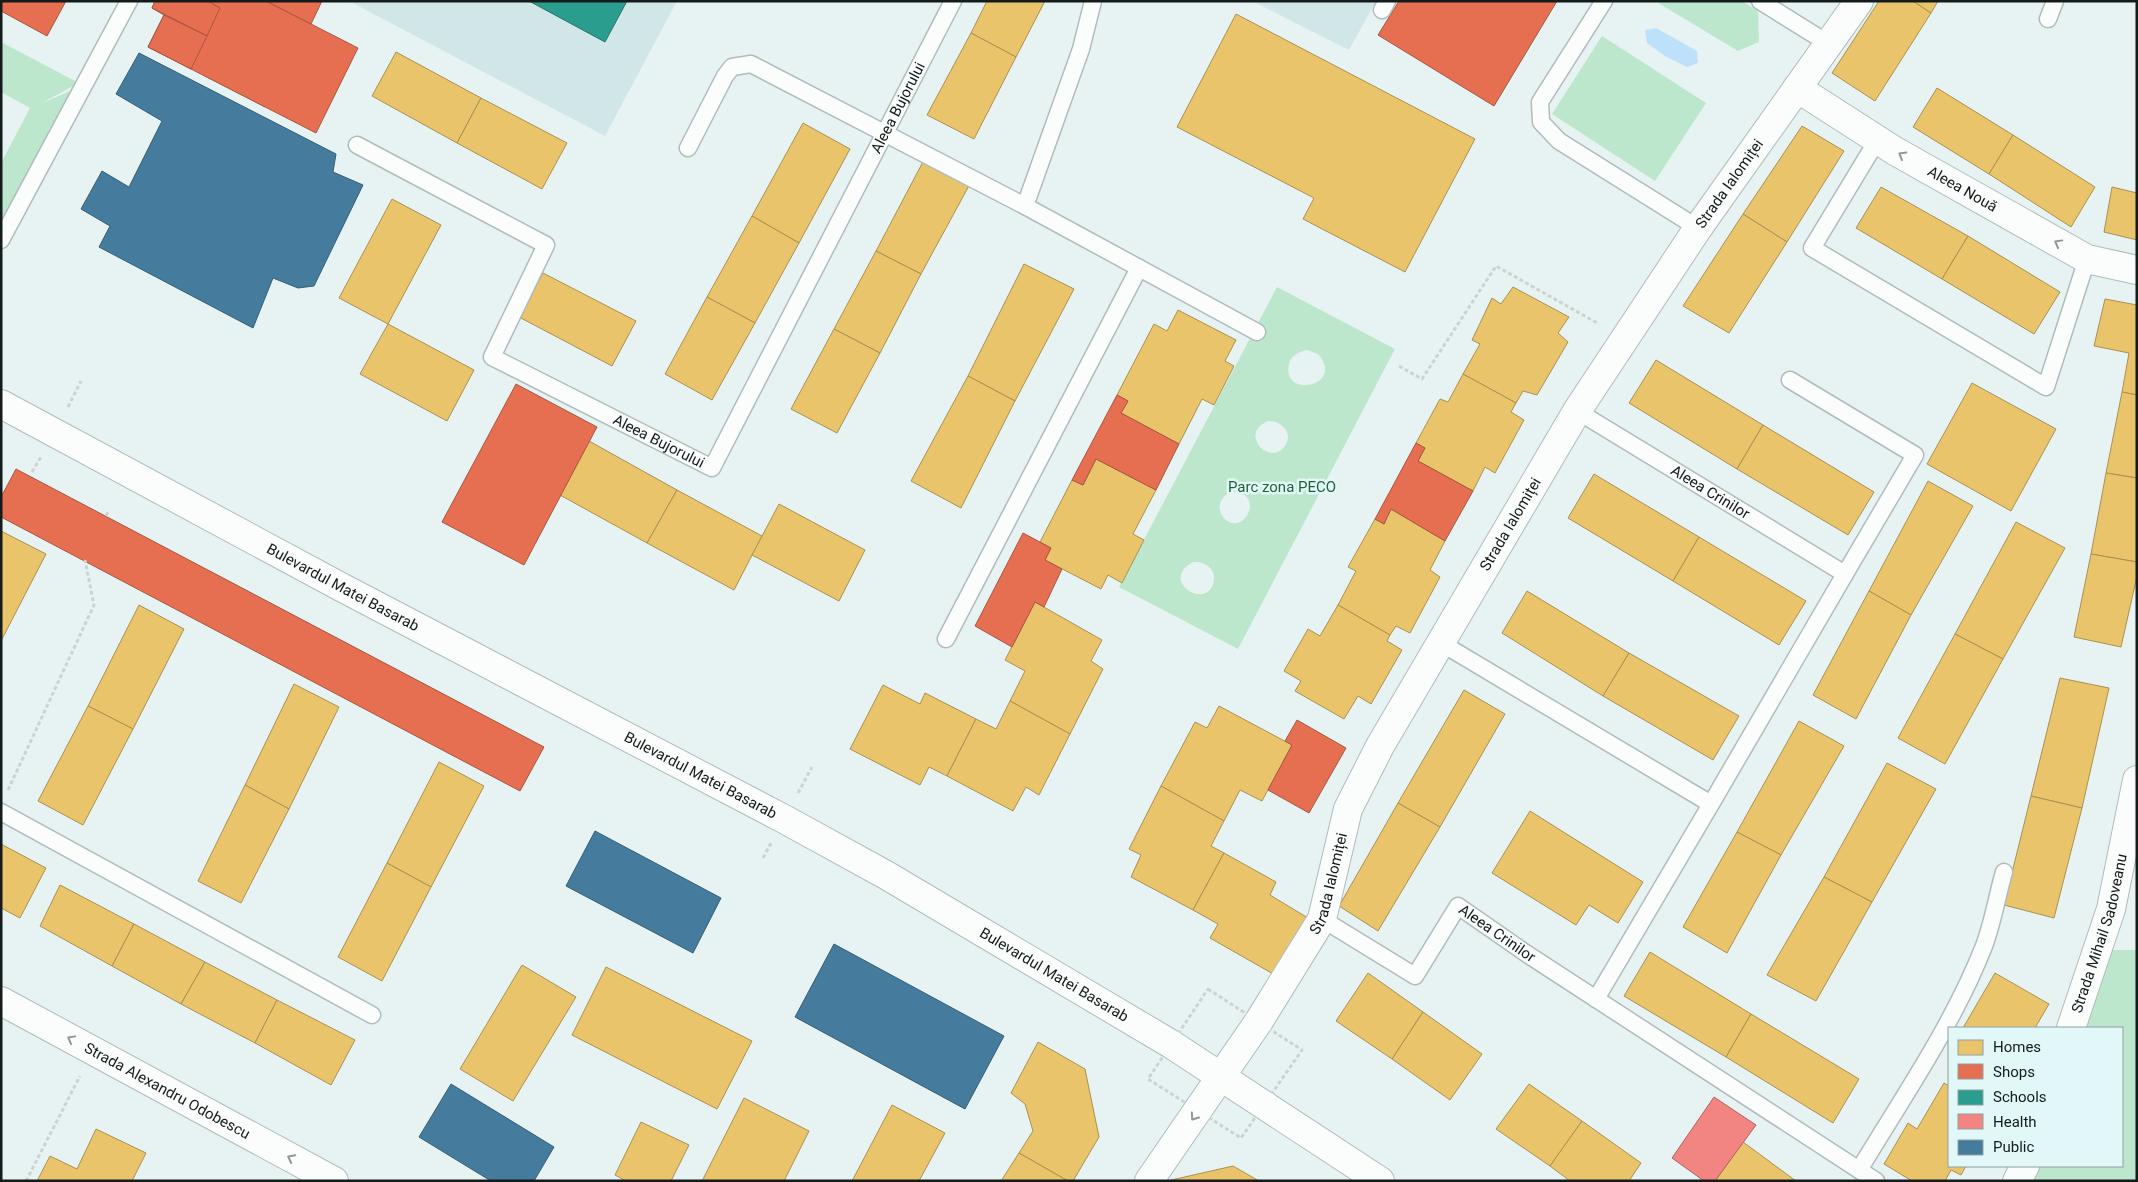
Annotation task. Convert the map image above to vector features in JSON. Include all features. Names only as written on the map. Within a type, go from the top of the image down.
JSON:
[{"type":"street","name":"Strada Ialomiței","points":[[1149,1181],[1259,1021],[1322,919],[1348,809],[1380,746],[1577,411],[1698,228],[1859,1]]},
{"type":"street","name":"Aleea Nouă","points":[[1797,88],[1895,151],[2087,259],[2137,270]]},
{"type":"street","name":"Bulevardul Matei Basarab","points":[[1,404],[341,587],[784,819],[886,875],[1103,1002],[1222,1077],[1380,1181]]},
{"type":"street","name":"Strada Mihail Sadoveanu","points":[[2071,1027],[2110,909],[2137,780]]},
{"type":"street","name":"Strada Alexandru Odobescu","points":[[1,1001],[324,1178]]},
{"type":"street","points":[[2017,1181],[2024,1167]]},
{"type":"lane","points":[[1,240],[129,1]]},
{"type":"lane","name":"Aleea Bujorului","points":[[357,145],[546,245],[492,357],[712,468],[952,1]]},
{"type":"lane","points":[[1026,206],[1081,49],[1093,1]]},
{"type":"lane","points":[[1604,1],[1540,102],[1541,122],[1559,141],[1698,228]]},
{"type":"lane","points":[[1760,1],[1829,44]]},
{"type":"lane","points":[[2048,20],[2054,1]]},
{"type":"lane","points":[[688,148],[732,66],[751,64],[1026,206],[1257,332]]},
{"type":"lane","points":[[1878,139],[1812,248],[2046,387],[2087,259]]},
{"type":"lane","points":[[946,639],[1139,268]]},
{"type":"lane","points":[[1596,999],[1915,456],[1790,380]]},
{"type":"lane","name":"Aleea Crinilor","points":[[1577,411],[1845,574]]},
{"type":"lane","points":[[1441,643],[1711,804]]},
{"type":"lane","points":[[1,812],[372,1015]]},
{"type":"lane","points":[[1860,1170],[1945,1027],[1968,982],[1985,944],[2004,872]]},
{"type":"lane","name":"Aleea Crinilor","points":[[1322,919],[1415,976],[1458,906],[1596,999],[1876,1181]]},
{"type":"path","points":[[1399,366],[1422,378],[1496,266],[1624,338]]},
{"type":"path","points":[[106,516],[108,512]]},
{"type":"path","points":[[6,796],[94,605],[87,581],[85,560]]},
{"type":"path","points":[[26,1181],[93,1051]]},
{"type":"shaded area","points":[[349,1],[677,1],[605,136]]},
{"type":"shaded area","points":[[1252,1],[1376,1],[1349,50]]},
{"type":"green space","points":[[1655,1],[1742,1],[1758,11],[1759,42],[1738,51]]},
{"type":"green space","points":[[1602,36],[1706,103],[1655,181],[1552,114]]},
{"type":"green space","points":[[1,42],[79,83],[40,104],[84,85],[1,240],[1,163],[30,108],[1,92]]},
{"type":"green space","name":"Parc zona PECO","points":[[1277,287],[1395,349],[1238,649],[1119,587]],"holes":[[[1307,350],[1318,354],[1324,365],[1324,374],[1319,381],[1302,385],[1294,382],[1289,375],[1289,364],[1296,354]],[[1268,421],[1281,425],[1287,431],[1288,439],[1286,444],[1280,451],[1273,453],[1266,451],[1256,441],[1259,427]],[[1231,492],[1242,494],[1248,499],[1250,505],[1248,512],[1239,523],[1232,523],[1221,514],[1220,503]],[[1193,562],[1208,566],[1214,575],[1211,589],[1204,594],[1189,591],[1183,585],[1181,578],[1183,570]]]},
{"type":"green space","points":[[2097,950],[2137,950],[2137,1181],[2017,1181],[2024,1167],[2123,1167],[2123,1027],[2071,1027]]},
{"type":"water","points":[[1656,28],[1697,51],[1698,63],[1687,67],[1665,56],[1647,43],[1645,30]]},
{"type":"building: Homes","points":[[987,1],[1045,1],[1016,57],[971,33]]},
{"type":"building: Homes","points":[[1879,1],[1913,1],[1931,13],[1875,101],[1832,73]]},
{"type":"building: Homes","points":[[1913,1],[1938,1],[1931,13]]},
{"type":"building: Homes","points":[[1236,14],[1475,139],[1405,272],[1303,219],[1314,198],[1177,127]]},
{"type":"building: Homes","points":[[231,16],[294,49],[265,107],[203,75]]},
{"type":"building: Homes","points":[[971,33],[1016,57],[974,139],[927,115]]},
{"type":"building: Homes","points":[[396,52],[481,98],[457,143],[372,96]]},
{"type":"building: Homes","points":[[1937,88],[2013,135],[1989,174],[1913,127]]},
{"type":"building: Homes","points":[[481,98],[567,143],[542,189],[457,143]]},
{"type":"building: Homes","points":[[803,123],[850,149],[799,243],[752,216]]},
{"type":"building: Homes","points":[[1802,126],[1844,151],[1787,242],[1743,214]]},
{"type":"building: Homes","points":[[2013,135],[2095,187],[2071,227],[1989,174]]},
{"type":"building: Homes","points":[[925,158],[971,182],[921,274],[876,251]]},
{"type":"building: Homes","points":[[1881,187],[1968,236],[1942,279],[1856,228]]},
{"type":"building: Homes","points":[[2112,187],[2137,193],[2137,240],[2104,232]]},
{"type":"building: Homes","points":[[392,199],[441,225],[388,324],[339,298]]},
{"type":"building: Homes","points":[[1743,214],[1787,242],[1729,333],[1683,306]]},
{"type":"building: Homes","points":[[752,216],[799,243],[755,323],[707,297]]},
{"type":"building: Homes","points":[[1968,236],[2060,292],[2034,334],[1942,279]]},
{"type":"building: Homes","points":[[876,251],[921,274],[880,353],[834,329]]},
{"type":"building: Homes","points":[[1024,264],[1074,289],[1015,401],[968,376]]},
{"type":"building: Homes","points":[[543,273],[636,321],[612,366],[519,317]]},
{"type":"building: Homes","points":[[1513,287],[1569,317],[1558,333],[1568,342],[1537,395],[1523,391],[1516,403],[1463,374],[1480,344],[1472,340],[1492,298],[1501,304]]},
{"type":"building: Homes","points":[[707,297],[755,323],[712,400],[665,374]]},
{"type":"building: Homes","points":[[2105,299],[2137,305],[2137,395],[2122,392],[2129,353],[2094,346]]},
{"type":"building: Homes","points":[[1178,310],[1236,340],[1225,361],[1234,366],[1214,405],[1202,399],[1179,444],[1121,413],[1128,401],[1117,395],[1154,324],[1167,331]]},
{"type":"building: Homes","points":[[388,324],[474,370],[447,421],[360,374]]},
{"type":"building: Homes","points":[[834,329],[880,353],[837,433],[791,409]]},
{"type":"building: Homes","points":[[1656,360],[1763,425],[1737,469],[1629,403]]},
{"type":"building: Homes","points":[[1463,374],[1516,403],[1511,412],[1524,420],[1495,473],[1485,467],[1473,491],[1418,461],[1425,448],[1416,443],[1440,399],[1448,402]]},
{"type":"building: Homes","points":[[968,376],[1015,401],[961,508],[911,481]]},
{"type":"building: Homes","points":[[1972,383],[2056,429],[2011,511],[1927,464]]},
{"type":"building: Homes","points":[[2122,392],[2137,395],[2137,478],[2106,473]]},
{"type":"building: Homes","points":[[1763,425],[1874,492],[1848,535],[1737,469]]},
{"type":"building: Homes","points":[[589,441],[677,490],[647,543],[560,495]]},
{"type":"building: Homes","points":[[1096,459],[1156,490],[1133,534],[1144,540],[1122,583],[1108,575],[1101,589],[1045,560],[1051,548],[1040,542],[1072,480],[1083,485]]},
{"type":"building: Homes","points":[[2106,473],[2137,478],[2137,562],[2091,554]]},
{"type":"building: Homes","points":[[1594,474],[1699,537],[1673,581],[1568,518]]},
{"type":"building: Homes","points":[[1928,481],[1973,506],[1911,615],[1869,591]]},
{"type":"building: Homes","points":[[677,490],[762,536],[734,590],[647,543]]},
{"type":"building: Homes","points":[[779,504],[865,550],[839,601],[752,555]]},
{"type":"building: Homes","points":[[1391,509],[1445,541],[1430,570],[1440,577],[1410,633],[1396,626],[1390,635],[1338,605],[1356,571],[1348,567],[1375,519],[1384,524]]},
{"type":"building: Homes","points":[[2016,522],[2065,548],[2003,659],[1955,634]]},
{"type":"building: Homes","points":[[1,531],[46,554],[1,641]]},
{"type":"building: Homes","points":[[1699,537],[1806,601],[1779,645],[1673,581]]},
{"type":"building: Homes","points":[[2091,554],[2137,562],[2137,576],[2121,647],[2074,637]]},
{"type":"building: Homes","points":[[1527,591],[1629,653],[1603,696],[1502,633]]},
{"type":"building: Homes","points":[[1869,591],[1911,615],[1856,719],[1813,695]]},
{"type":"building: Homes","points":[[1035,602],[1102,640],[1091,661],[1103,669],[1070,734],[1010,701],[1025,671],[1005,660]]},
{"type":"building: Homes","points":[[139,605],[184,629],[133,729],[88,706]]},
{"type":"building: Homes","points":[[1338,605],[1390,635],[1387,641],[1402,650],[1371,704],[1358,696],[1344,719],[1295,691],[1301,681],[1284,671],[1308,629],[1320,636]]},
{"type":"building: Homes","points":[[1955,634],[2003,659],[1945,764],[1898,738]]},
{"type":"building: Homes","points":[[1629,653],[1739,716],[1713,760],[1603,696]]},
{"type":"building: Homes","points":[[2060,678],[2109,688],[2082,808],[2031,796]]},
{"type":"building: Homes","points":[[294,684],[339,707],[289,809],[245,785]]},
{"type":"building: Homes","points":[[883,685],[920,704],[925,693],[976,719],[947,776],[929,767],[920,785],[850,749]]},
{"type":"building: Homes","points":[[1464,690],[1505,714],[1440,827],[1398,803]]},
{"type":"building: Homes","points":[[1010,701],[1070,734],[1039,795],[1026,787],[1013,811],[947,776],[976,719],[996,729]]},
{"type":"building: Homes","points":[[88,706],[133,729],[83,825],[38,801]]},
{"type":"building: Homes","points":[[1219,706],[1292,745],[1262,801],[1240,790],[1224,821],[1161,786],[1195,722],[1207,728]]},
{"type":"building: Homes","points":[[1799,721],[1844,746],[1781,855],[1737,832]]},
{"type":"building: Homes","points":[[439,762],[484,786],[431,887],[387,863]]},
{"type":"building: Homes","points":[[1887,763],[1936,789],[1872,902],[1824,877]]},
{"type":"building: Homes","points":[[245,785],[289,809],[241,903],[198,881]]},
{"type":"building: Homes","points":[[1161,786],[1224,821],[1211,846],[1224,853],[1193,910],[1131,877],[1141,855],[1129,849]]},
{"type":"building: Homes","points":[[2031,796],[2082,808],[2054,918],[2004,905]]},
{"type":"building: Homes","points":[[1398,803],[1440,827],[1378,931],[1339,906]]},
{"type":"building: Homes","points":[[1530,811],[1643,882],[1618,923],[1589,905],[1576,925],[1492,873]]},
{"type":"building: Homes","points":[[1737,832],[1781,855],[1727,953],[1683,927]]},
{"type":"building: Homes","points":[[1,844],[46,868],[20,918],[1,908]]},
{"type":"building: Homes","points":[[1224,853],[1276,882],[1270,895],[1308,918],[1275,975],[1210,938],[1218,924],[1193,910]]},
{"type":"building: Homes","points":[[387,863],[431,887],[382,981],[338,957]]},
{"type":"building: Homes","points":[[1824,877],[1872,902],[1816,1001],[1767,975]]},
{"type":"building: Homes","points":[[60,885],[134,924],[112,966],[40,926]]},
{"type":"building: Homes","points":[[134,924],[205,962],[181,1004],[112,966]]},
{"type":"building: Homes","points":[[1650,952],[1751,1014],[1726,1057],[1624,996]]},
{"type":"building: Homes","points":[[205,962],[277,1000],[255,1043],[181,1004]]},
{"type":"building: Homes","points":[[522,965],[576,997],[513,1101],[460,1069]]},
{"type":"building: Homes","points":[[606,967],[752,1041],[717,1109],[572,1035]]},
{"type":"building: Homes","points":[[1368,973],[1423,1012],[1392,1059],[1336,1021]]},
{"type":"building: Homes","points":[[1995,973],[2049,1004],[2036,1027],[1964,1027]]},
{"type":"building: Homes","points":[[277,1000],[355,1040],[331,1085],[255,1043]]},
{"type":"building: Homes","points":[[1423,1012],[1482,1054],[1450,1100],[1392,1059]]},
{"type":"building: Homes","points":[[1751,1014],[1859,1079],[1833,1123],[1726,1057]]},
{"type":"building: Homes","points":[[1038,1042],[1085,1069],[1099,1137],[1073,1181],[1068,1181],[1019,1153],[1033,1131],[1025,1104],[1011,1093]]},
{"type":"building: Homes","points":[[1944,1083],[1948,1085],[1948,1167],[1965,1167],[1961,1175],[1951,1170],[1945,1181],[1912,1181],[1884,1164],[1908,1123],[1917,1129]]},
{"type":"building: Homes","points":[[1529,1084],[1582,1121],[1550,1166],[1496,1129]]},
{"type":"building: Homes","points":[[744,1098],[809,1131],[784,1181],[702,1181]]},
{"type":"building: Homes","points":[[892,1105],[945,1133],[919,1181],[852,1181]]},
{"type":"building: Homes","points":[[1582,1121],[1641,1163],[1629,1181],[1570,1181],[1550,1166]]},
{"type":"building: Homes","points":[[641,1122],[689,1145],[671,1181],[626,1181],[615,1175]]},
{"type":"building: Homes","points":[[96,1129],[146,1153],[132,1181],[37,1181],[50,1156],[77,1169]]},
{"type":"building: Homes","points":[[1743,1142],[1796,1181],[1715,1181]]},
{"type":"building: Homes","points":[[1019,1153],[1068,1181],[1001,1181]]},
{"type":"building: Homes","points":[[1233,1166],[1259,1181],[1167,1181]]},
{"type":"building: Shops","points":[[1,1],[66,1],[47,36],[1,11]]},
{"type":"building: Shops","points":[[155,1],[266,1],[358,48],[316,133],[148,47],[164,15],[152,8]]},
{"type":"building: Shops","points":[[155,1],[208,1],[220,8],[207,36],[152,8]]},
{"type":"building: Shops","points":[[266,1],[322,1],[311,24]]},
{"type":"building: Shops","points":[[1399,1],[1557,1],[1494,106],[1378,35]]},
{"type":"building: Shops","points":[[164,15],[207,36],[191,69],[148,47]]},
{"type":"building: Shops","points":[[516,384],[597,427],[524,565],[442,522]]},
{"type":"building: Shops","points":[[1117,395],[1128,401],[1121,413],[1179,444],[1156,490],[1096,459],[1083,485],[1072,480]]},
{"type":"building: Shops","points":[[1416,443],[1425,448],[1418,461],[1473,491],[1445,541],[1391,509],[1384,524],[1375,519]]},
{"type":"building: Shops","points":[[16,469],[544,747],[520,791],[1,517],[1,497]]},
{"type":"building: Shops","points":[[1023,533],[1051,548],[1045,560],[1062,569],[1044,607],[1035,602],[1012,647],[975,626]]},
{"type":"building: Shops","points":[[1297,720],[1346,748],[1309,813],[1268,790],[1292,745],[1285,741]]},
{"type":"building: Schools","points":[[529,1],[627,1],[605,42]]},
{"type":"building: Health","points":[[1714,1097],[1756,1125],[1715,1181],[1704,1181],[1672,1158]]},
{"type":"building: Public","points":[[139,53],[336,154],[333,172],[363,185],[314,286],[298,288],[273,278],[253,328],[99,247],[110,226],[81,209],[102,171],[129,187],[162,121],[116,94]]},
{"type":"building: Public","points":[[595,831],[721,898],[693,953],[566,886]]},
{"type":"building: Public","points":[[834,944],[1004,1036],[965,1109],[795,1017]]},
{"type":"building: Public","points":[[451,1084],[554,1147],[534,1181],[491,1181],[419,1137]]}]
